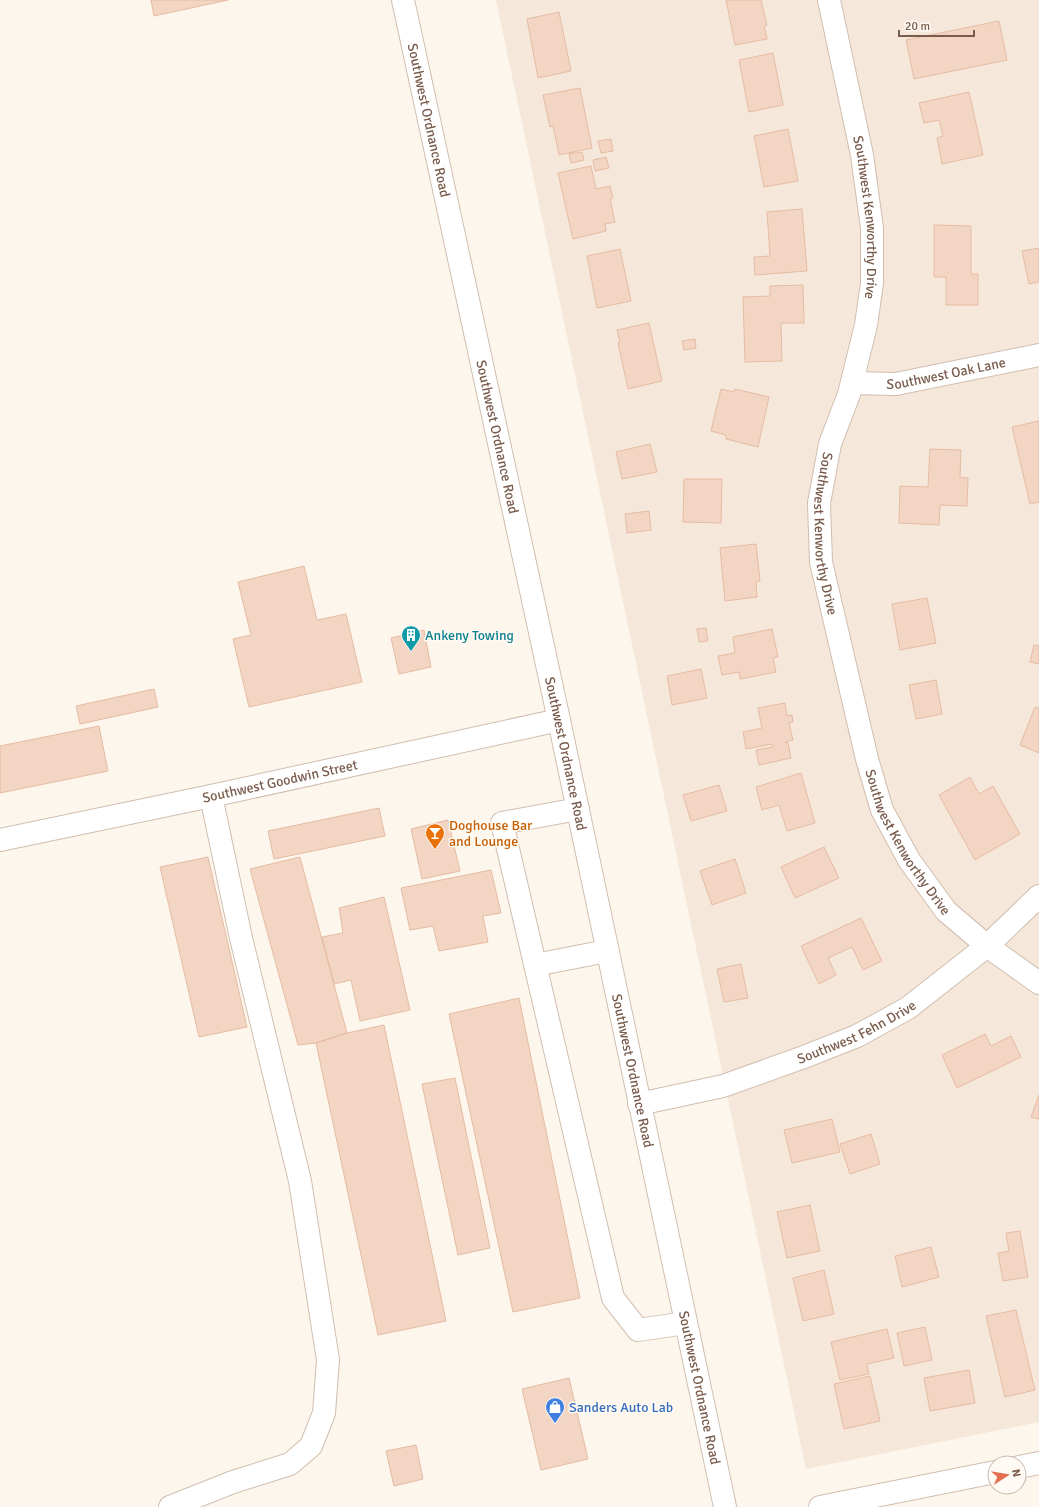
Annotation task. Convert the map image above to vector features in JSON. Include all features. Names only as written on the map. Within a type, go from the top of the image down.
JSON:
[{"type":"street","name":"Southwest Ordnance Road","points":[[403,0],[559,720],[725,1507]]},
{"type":"street","name":"Southwest Kenworthy Drive","points":[[829,0],[862,155],[872,228],[872,283],[866,325],[852,382],[830,444],[819,503],[821,562],[867,759],[882,810],[909,860],[946,911],[986,946],[1039,983]]},
{"type":"street","name":"Southwest Oak Lane","points":[[852,382],[896,384],[1039,355]]},
{"type":"street","name":"Southwest Goodwin Street","points":[[0,840],[211,796],[559,720]]},
{"type":"street","points":[[170,1507],[233,1482],[290,1464],[311,1446],[324,1413],[328,1360],[300,1181],[241,938],[211,796]]},
{"type":"street","points":[[578,809],[502,823],[613,1298],[638,1330],[686,1323]]},
{"type":"street","name":"Southwest Fehn Drive","points":[[639,1104],[723,1086],[857,1036],[908,1008],[986,946],[1039,896]]},
{"type":"street","points":[[535,965],[607,951]]},
{"type":"street","points":[[1027,1466],[1039,1464]]},
{"type":"street","points":[[820,1507],[987,1474]]},
{"type":"shaded area","points":[[496,0],[1039,0],[1039,1422],[806,1469]]},
{"type":"building","points":[[151,0],[228,0],[154,16]]},
{"type":"building","points":[[726,0],[761,0],[767,25],[764,26],[767,39],[735,45]]},
{"type":"building","points":[[559,12],[571,71],[538,78],[527,19]]},
{"type":"building","points":[[999,21],[1007,60],[914,79],[906,40]]},
{"type":"building","points":[[773,53],[783,105],[749,112],[739,60]]},
{"type":"building","points":[[580,88],[592,148],[559,155],[553,126],[550,127],[543,95]]},
{"type":"building","points":[[969,92],[983,155],[942,164],[937,138],[943,136],[939,120],[924,123],[919,103]]},
{"type":"building","points":[[788,129],[798,181],[764,187],[754,136]]},
{"type":"building","points":[[611,139],[613,151],[601,153],[598,141]]},
{"type":"building","points":[[582,152],[584,160],[571,163],[569,154]]},
{"type":"building","points":[[606,157],[609,168],[595,171],[593,160]]},
{"type":"building","points":[[591,166],[596,189],[610,186],[613,198],[610,199],[615,222],[605,224],[606,231],[573,239],[558,173]]},
{"type":"building","points":[[802,209],[807,271],[755,275],[754,257],[770,256],[767,212]]},
{"type":"building","points":[[934,225],[971,226],[971,274],[978,274],[978,305],[946,305],[946,277],[934,277]]},
{"type":"building","points":[[1039,248],[1039,282],[1029,284],[1022,251]]},
{"type":"building","points":[[620,249],[631,301],[597,308],[587,256]]},
{"type":"building","points":[[803,285],[804,323],[781,323],[782,361],[745,362],[743,297],[770,296],[770,286]]},
{"type":"building","points":[[649,323],[662,381],[628,389],[618,343],[620,343],[617,330]]},
{"type":"building","points":[[695,339],[696,348],[684,350],[682,341]]},
{"type":"building","points":[[721,389],[734,392],[735,389],[769,397],[758,447],[726,439],[726,435],[711,431]]},
{"type":"building","points":[[1039,421],[1039,502],[1030,504],[1012,427]]},
{"type":"building","points":[[650,444],[657,472],[622,479],[616,452]]},
{"type":"building","points":[[930,449],[961,450],[960,477],[968,478],[967,506],[940,505],[939,525],[899,523],[900,486],[928,487]]},
{"type":"building","points":[[684,479],[722,479],[721,523],[683,522]]},
{"type":"building","points":[[649,511],[651,530],[627,533],[625,514]]},
{"type":"building","points":[[756,544],[760,581],[756,582],[757,597],[725,601],[720,548]]},
{"type":"building","points":[[304,566],[317,620],[346,614],[362,682],[249,707],[233,639],[251,635],[238,582]]},
{"type":"building","points":[[927,598],[936,643],[900,650],[892,604]]},
{"type":"building","points":[[706,628],[708,641],[699,642],[697,629]]},
{"type":"building","points":[[772,629],[778,657],[773,658],[776,672],[740,679],[739,672],[722,675],[718,656],[735,653],[733,637]]},
{"type":"building","name":"Ankeny Towing","points":[[424,630],[431,667],[399,674],[391,638]]},
{"type":"building","points":[[1034,645],[1039,646],[1039,664],[1030,662]]},
{"type":"building","points":[[701,669],[707,698],[672,705],[667,676]]},
{"type":"building","points":[[936,680],[942,714],[916,719],[909,685]]},
{"type":"building","points":[[154,689],[158,707],[80,724],[76,706]]},
{"type":"building","points":[[785,703],[787,716],[792,715],[793,722],[789,723],[793,740],[785,742],[788,743],[791,758],[759,765],[756,750],[773,747],[772,744],[746,749],[743,732],[762,728],[758,708]]},
{"type":"building","points":[[1035,707],[1039,708],[1039,753],[1020,745]]},
{"type":"building","points":[[99,726],[108,771],[0,793],[0,746]]},
{"type":"building","points":[[801,773],[815,823],[787,831],[779,805],[762,810],[756,787]]},
{"type":"building","points":[[970,777],[979,794],[993,786],[1020,834],[975,860],[939,795]]},
{"type":"building","points":[[719,785],[727,811],[691,821],[683,795]]},
{"type":"building","points":[[379,808],[385,836],[274,859],[268,831]]},
{"type":"building","name":"Doghouse Bar and Lounge","points":[[448,820],[460,871],[422,879],[411,829]]},
{"type":"building","points":[[824,847],[839,878],[795,898],[781,867]]},
{"type":"building","points":[[208,857],[247,1027],[199,1037],[160,867]]},
{"type":"building","points":[[300,857],[347,1033],[316,1043],[298,1045],[250,869]]},
{"type":"building","points":[[735,859],[746,893],[712,905],[700,871]]},
{"type":"building","points":[[491,870],[501,913],[483,916],[488,942],[439,951],[433,926],[410,930],[401,888]]},
{"type":"building","points":[[384,897],[410,1010],[360,1021],[351,980],[334,984],[322,937],[343,933],[339,908]]},
{"type":"building","points":[[861,918],[882,961],[863,970],[852,947],[828,958],[836,975],[819,984],[801,946]]},
{"type":"building","points":[[741,964],[748,998],[724,1002],[717,969]]},
{"type":"building","points":[[519,998],[580,1298],[513,1312],[449,1014]]},
{"type":"building","points":[[384,1025],[446,1321],[378,1335],[316,1043],[347,1033]]},
{"type":"building","points":[[985,1034],[991,1046],[1011,1036],[1021,1057],[957,1088],[942,1055]]},
{"type":"building","points":[[455,1078],[490,1248],[458,1255],[422,1084]]},
{"type":"building","points":[[1039,1095],[1039,1119],[1031,1117]]},
{"type":"building","points":[[832,1119],[840,1152],[792,1163],[784,1130]]},
{"type":"building","points":[[871,1134],[880,1164],[850,1174],[840,1144]]},
{"type":"building","points":[[810,1205],[820,1251],[787,1258],[777,1212]]},
{"type":"building","points":[[1020,1231],[1028,1277],[1003,1281],[998,1253],[1009,1251],[1006,1233]]},
{"type":"building","points":[[931,1247],[939,1277],[902,1287],[895,1256]]},
{"type":"building","points":[[824,1270],[834,1314],[803,1321],[793,1278]]},
{"type":"building","points":[[1016,1310],[1035,1390],[1005,1397],[986,1316]]},
{"type":"building","points":[[925,1327],[932,1360],[904,1366],[897,1333]]},
{"type":"building","points":[[887,1329],[894,1358],[867,1364],[869,1374],[840,1380],[831,1342]]},
{"type":"building","points":[[969,1370],[975,1403],[930,1411],[924,1378]]},
{"type":"building","points":[[870,1376],[880,1421],[844,1429],[834,1384]]},
{"type":"building","name":"Sanders Auto Lab","points":[[569,1378],[588,1459],[541,1470],[522,1389]]},
{"type":"building","points":[[416,1445],[423,1479],[394,1486],[386,1451]]},
{"type":"place","name":"Ankeny Towing","points":[[411,652]]},
{"type":"place","name":"Doghouse Bar and Lounge","points":[[435,850]]},
{"type":"place","name":"Sanders Auto Lab","points":[[555,1424]]}]
